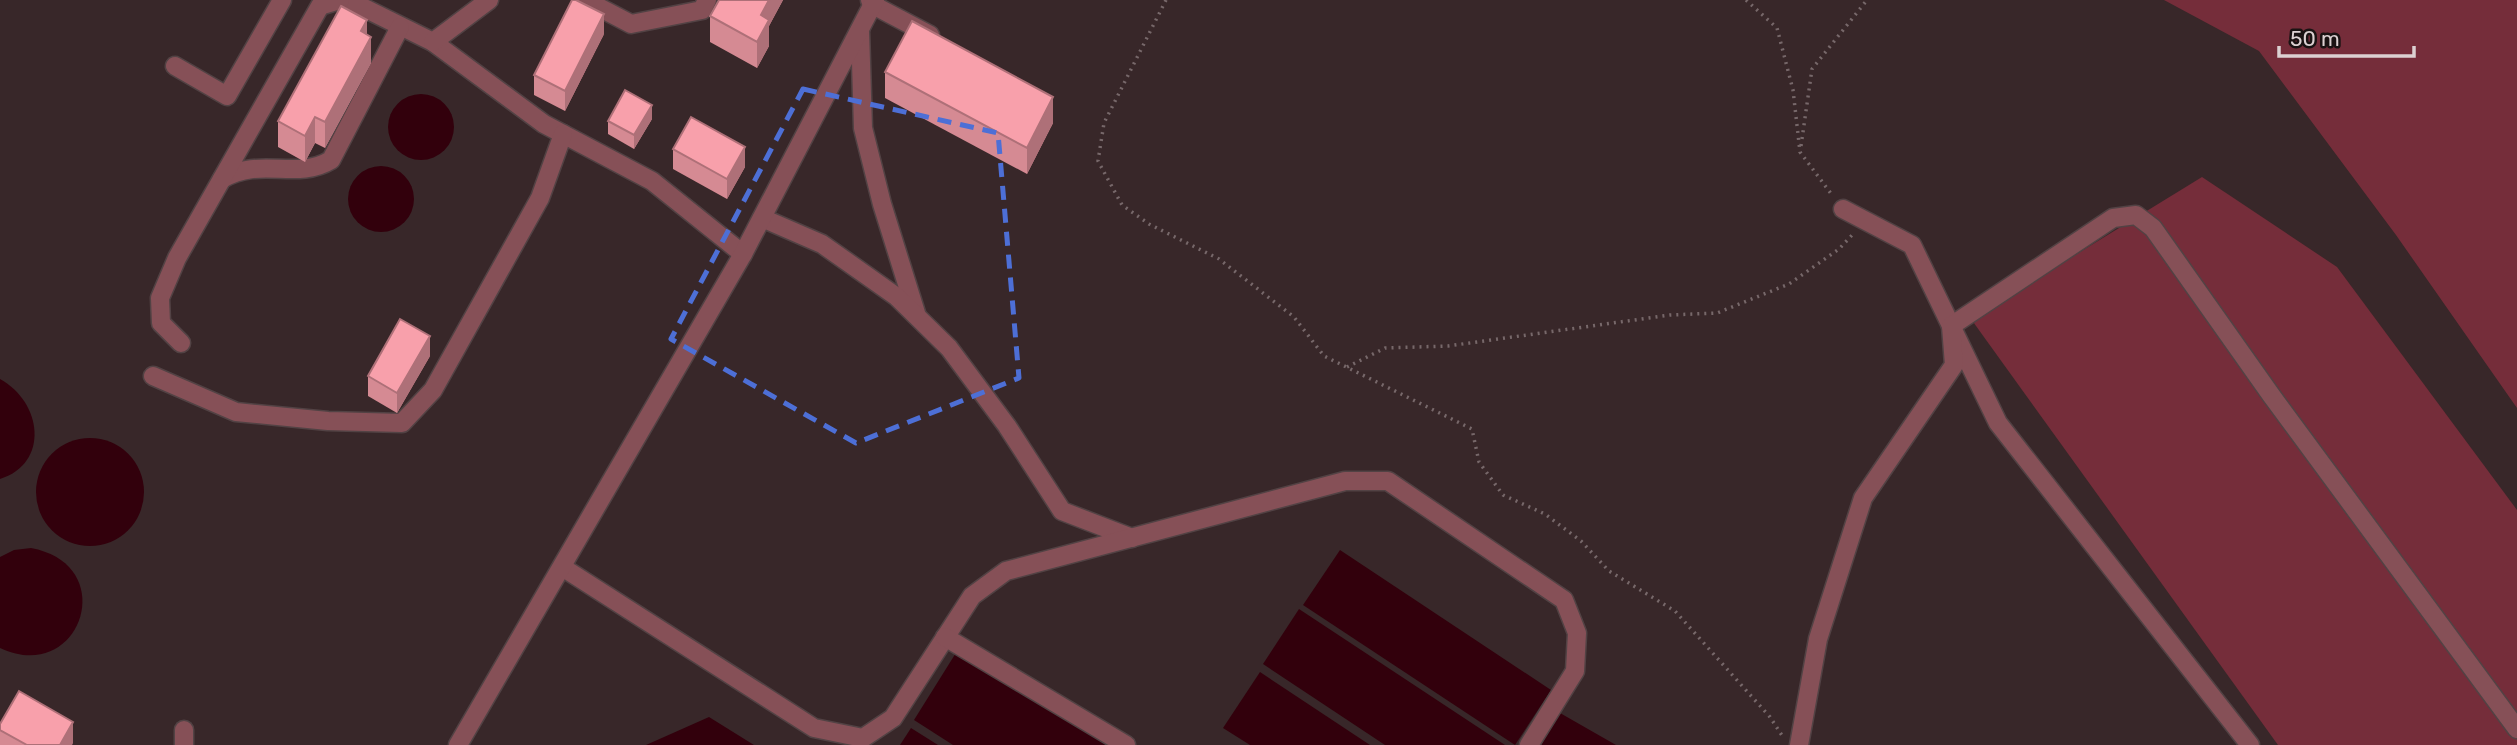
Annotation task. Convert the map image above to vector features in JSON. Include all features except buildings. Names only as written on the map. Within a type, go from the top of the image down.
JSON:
[{"type":"street","points":[[175,66],[227,96],[282,0]]},
{"type":"street","points":[[181,343],[161,323],[160,298],[177,258],[320,6],[340,0]]},
{"type":"street","points":[[348,0],[433,42],[544,124],[652,181],[743,254]]},
{"type":"street","points":[[433,42],[489,0]]},
{"type":"street","points":[[585,0],[631,24],[702,10],[707,0]]},
{"type":"street","points":[[458,745],[743,254],[873,2],[942,42]]},
{"type":"street","points":[[222,179],[233,172],[266,166],[314,170],[331,160],[400,27]]},
{"type":"street","points":[[860,29],[863,128],[917,316]]},
{"type":"street","points":[[153,376],[236,412],[328,421],[402,423],[433,390],[533,210],[563,134]]},
{"type":"street","points":[[1843,209],[1912,245],[1998,423],[2250,745]]},
{"type":"street","points":[[1951,326],[2113,218],[2136,215],[2154,228],[2271,395],[2517,729]]},
{"type":"street","points":[[762,218],[822,244],[897,296],[949,348],[966,370],[1062,512],[1132,538]]},
{"type":"street","points":[[1799,745],[1818,639],[1863,498],[1954,365],[1951,326]]},
{"type":"street","points":[[562,567],[814,728],[863,738],[893,719],[972,596],[1006,571],[1345,481],[1388,481],[1564,600],[1577,633],[1575,671],[1529,745]]},
{"type":"street","points":[[945,637],[1126,745]]},
{"type":"street","points":[[814,728],[826,745]]},
{"type":"path","points":[[1166,0],[1104,123],[1098,161],[1122,205],[1149,224],[1219,259],[1294,317],[1324,356],[1472,429],[1479,462],[1503,495],[1545,514],[1581,541],[1609,571],[1675,611],[1770,717],[1788,745]]},
{"type":"path","points":[[1746,0],[1777,28],[1793,90],[1800,152],[1843,209]]},
{"type":"path","points":[[1800,152],[1812,69],[1867,0]]},
{"type":"path","points":[[1347,367],[1385,348],[1447,346],[1670,315],[1717,313],[1789,284],[1839,248],[1866,221]]},
{"type":"highlighted area","points":[[803,89],[998,133],[1019,378],[856,443],[671,339]]},
{"type":"shaded area","points":[[2164,0],[2517,0],[2517,408],[2396,235],[2259,51]]},
{"type":"shaded area","points":[[421,94],[444,104],[454,127],[444,150],[421,160],[398,150],[388,127],[398,104]]},
{"type":"shaded area","points":[[381,166],[404,176],[414,199],[404,222],[381,232],[358,222],[348,199],[358,176]]},
{"type":"shaded area","points":[[2202,177],[2337,267],[2517,510],[2517,745],[2278,745],[1971,319]]},
{"type":"shaded area","points":[[0,379],[14,389],[25,402],[32,417],[34,432],[33,446],[27,460],[16,471],[0,479]]},
{"type":"shaded area","points":[[90,438],[111,442],[128,454],[140,471],[144,492],[140,513],[128,530],[111,542],[90,546],[69,542],[52,530],[40,513],[36,492],[40,471],[52,454],[69,442]]},
{"type":"shaded area","points":[[31,548],[59,559],[76,576],[82,597],[80,619],[69,638],[51,651],[28,655],[0,648],[0,557],[14,550]]},
{"type":"shaded area","points":[[1340,550],[1551,690],[1515,745],[1303,605]]},
{"type":"shaded area","points":[[1299,609],[1505,745],[1385,745],[1263,664]]},
{"type":"shaded area","points":[[959,648],[1110,745],[953,745],[914,720]]},
{"type":"shaded area","points":[[1260,672],[1370,745],[1250,745],[1223,728]]},
{"type":"shaded area","points":[[1560,713],[1616,745],[1541,745]]},
{"type":"shaded area","points":[[709,717],[754,745],[646,745]]},
{"type":"shaded area","points":[[911,728],[938,745],[900,745]]}]
